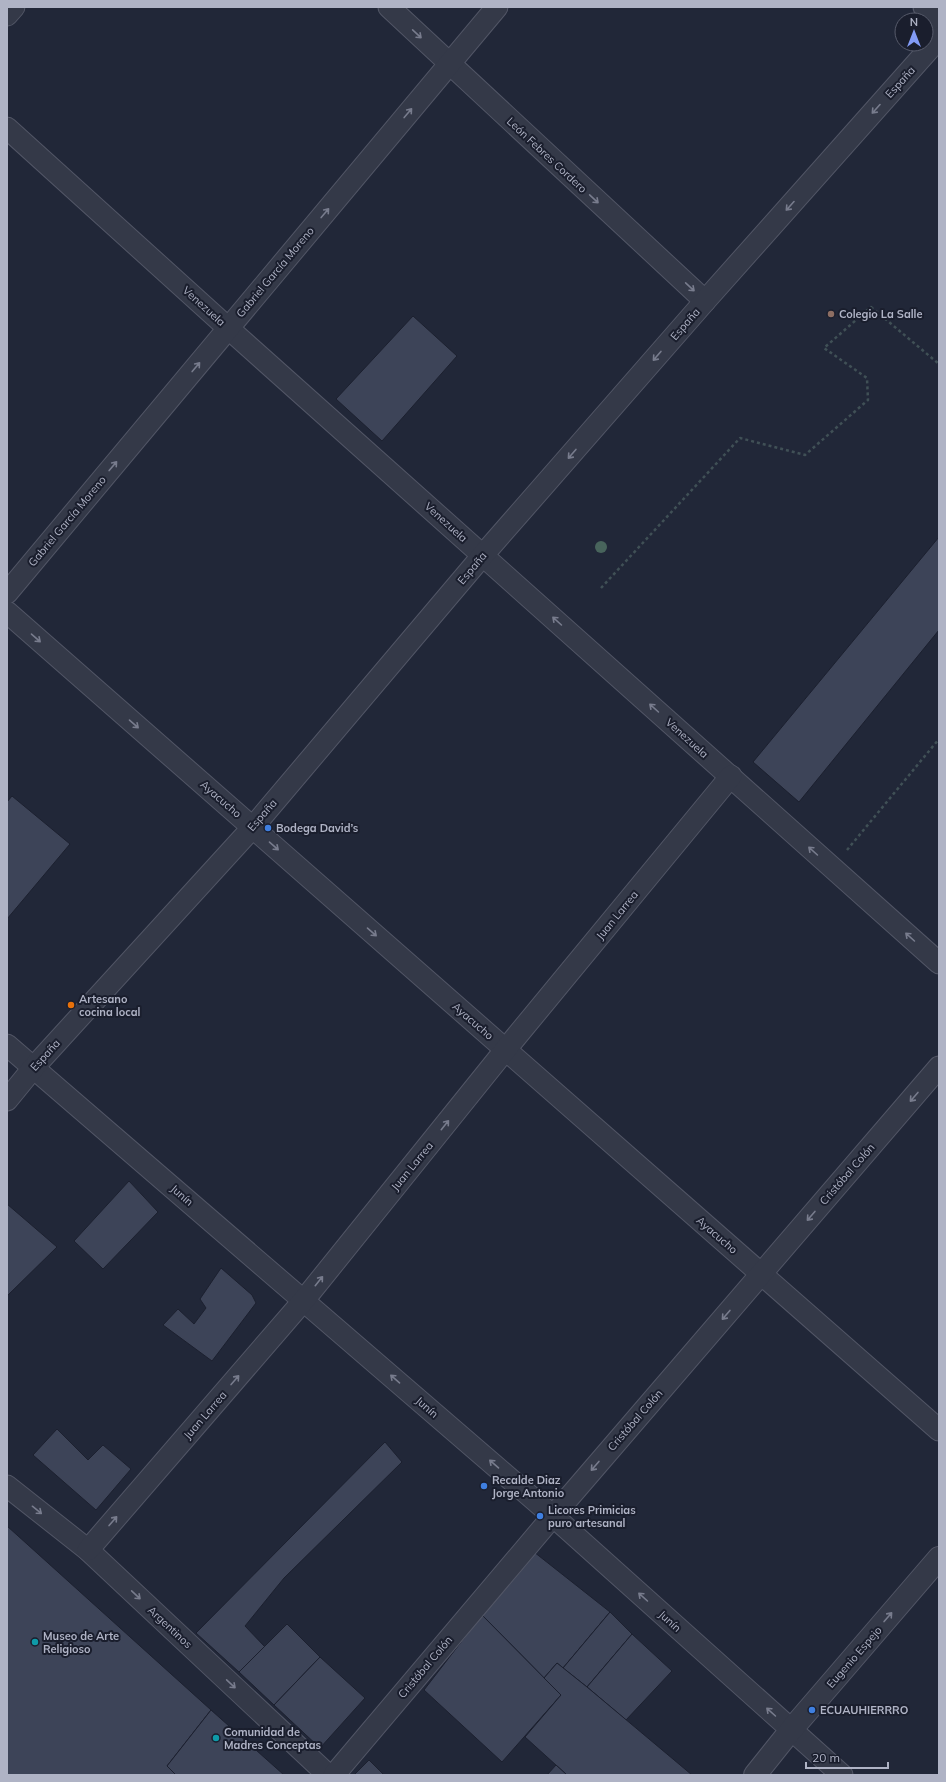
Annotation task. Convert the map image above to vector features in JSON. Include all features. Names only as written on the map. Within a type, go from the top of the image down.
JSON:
[{"type":"street","points":[[7,15],[14,7]]},
{"type":"street","name":"León Febres Cordero","points":[[389,7],[705,301]]},
{"type":"street","name":"Gabriel García Moreno","points":[[7,593],[497,7]]},
{"type":"street","points":[[924,7],[939,20]]},
{"type":"street","name":"España","points":[[7,1100],[34,1067],[253,827],[483,555],[705,301],[939,38]]},
{"type":"street","name":"Venezuela","points":[[7,128],[228,328],[939,963]]},
{"type":"street","name":"Ayacucho","points":[[7,612],[939,1430]]},
{"type":"street","name":"Juan Larrea","points":[[88,1550],[304,1300],[506,1049],[730,776]]},
{"type":"street","name":"Junín","points":[[7,1044],[553,1516],[842,1775]]},
{"type":"street","name":"Cristóbal Colón","points":[[334,1775],[553,1516],[939,1067]]},
{"type":"street","name":"Argentinos","points":[[7,1486],[88,1550],[328,1775]]},
{"type":"street","name":"Eugenio Espejo","points":[[755,1775],[791,1730],[939,1558]]},
{"type":"path","points":[[601,588],[740,438],[805,455],[868,400],[867,378],[824,348],[871,307],[939,364]]},
{"type":"path","points":[[832,868],[939,739]]},
{"type":"building","points":[[413,316],[457,356],[382,441],[336,399]]},
{"type":"building","points":[[939,537],[939,630],[799,802],[753,762]]},
{"type":"building","points":[[12,796],[70,844],[7,919],[7,802]]},
{"type":"building","points":[[129,1181],[158,1212],[103,1269],[74,1241]]},
{"type":"building","points":[[7,1204],[57,1247],[7,1296]]},
{"type":"building","points":[[221,1268],[252,1295],[256,1303],[212,1361],[163,1325],[178,1309],[194,1324],[206,1308],[200,1299]]},
{"type":"building","points":[[57,1429],[88,1460],[103,1445],[131,1469],[96,1510],[33,1455]]},
{"type":"building","points":[[385,1442],[402,1462],[284,1578],[245,1626],[265,1647],[239,1672],[196,1633]]},
{"type":"building","name":"Museo de Arte Religioso","points":[[7,1526],[211,1710],[167,1766],[176,1775],[7,1775]]},
{"type":"building","points":[[534,1552],[610,1612],[563,1668],[557,1663],[544,1678],[482,1615]]},
{"type":"building","points":[[610,1612],[632,1634],[587,1687],[563,1668]]},
{"type":"building","points":[[482,1615],[561,1695],[502,1762],[424,1690]]},
{"type":"building","points":[[287,1624],[320,1657],[274,1705],[239,1672]]},
{"type":"building","points":[[632,1634],[672,1671],[626,1720],[587,1687]]},
{"type":"building","points":[[320,1657],[365,1698],[320,1748],[274,1705]]},
{"type":"building","points":[[557,1663],[692,1775],[567,1775],[525,1737],[561,1695],[544,1678]]},
{"type":"building","name":"Comunidad de Madres Conceptas","points":[[211,1710],[284,1775],[176,1775],[167,1766]]},
{"type":"building","points":[[369,1760],[384,1775],[354,1775]]},
{"type":"building","points":[[556,1765],[567,1775],[547,1775]]},
{"type":"place","name":"Colegio La Salle","points":[[831,314]]},
{"type":"place","name":"Bodega David’s","points":[[268,828]]},
{"type":"place","name":"Artesano cocina local","points":[[71,1005]]},
{"type":"place","name":"Recalde Diaz Jorge Antonio","points":[[484,1486]]},
{"type":"place","name":"Licores Primicias puro artesanal","points":[[540,1516]]},
{"type":"place","name":"Museo de Arte Religioso","points":[[35,1642]]},
{"type":"place","name":"ECUAUHIERRRO","points":[[812,1710]]},
{"type":"place","name":"Comunidad de Madres Conceptas","points":[[216,1738]]}]
